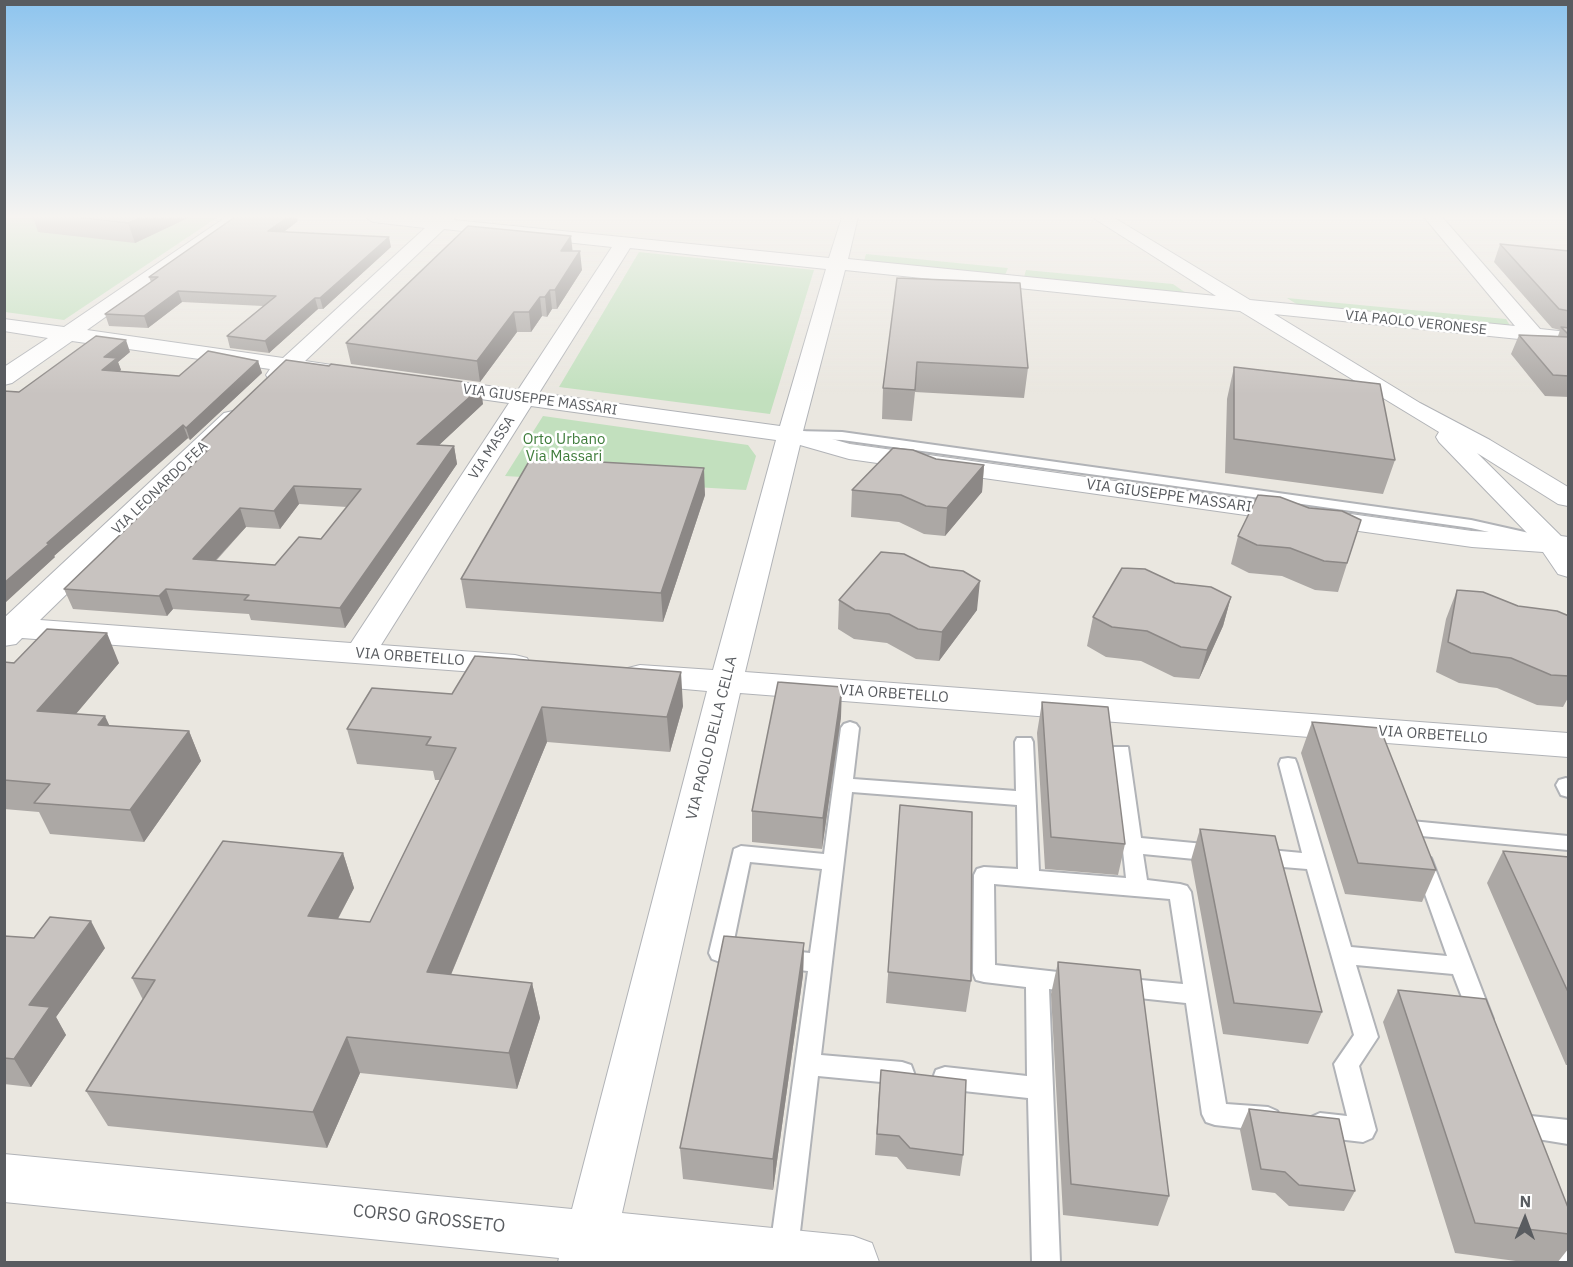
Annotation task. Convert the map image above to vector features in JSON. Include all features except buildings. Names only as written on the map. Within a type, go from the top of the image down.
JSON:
[{"type":"street","points":[[4,378],[151,276]]},
{"type":"street","name":"VIA LEONARDO FEA","points":[[8,631],[383,276]]},
{"type":"street","name":"VIA MASSA","points":[[360,653],[603,276]]},
{"type":"street","name":"VIA PAOLO DELLA CELLA","points":[[587,1250],[727,681],[790,435],[834,276]]},
{"type":"street","name":"VIA PAOLO VERONESE","points":[[1037,276],[1248,307],[1569,338]]},
{"type":"street","name":"VIA PAOLO VERONESE","points":[[1110,276],[1166,278],[1211,285],[1569,320]]},
{"type":"street","points":[[1197,276],[1412,408],[1481,445],[1569,498]]},
{"type":"street","points":[[1484,276],[1533,334]]},
{"type":"street","points":[[1304,340],[1343,315]]},
{"type":"street","points":[[4,325],[343,373]]},
{"type":"street","name":"VIA GIUSEPPE MASSARI","points":[[411,382],[790,435],[872,454],[1472,539],[1563,538]]},
{"type":"street","points":[[1412,408],[1457,444],[1512,479],[1563,538],[1569,568]]},
{"type":"street","name":"VIA ORBETELLO","points":[[8,631],[360,653],[550,668]]},
{"type":"street","name":"VIA ORBETELLO","points":[[609,673],[1569,745]]},
{"type":"street","name":"CORSO GROSSETO","points":[[4,1178],[587,1250],[783,1256],[853,1263]]},
{"type":"lane","points":[[783,1256],[850,728]]},
{"type":"lane","points":[[1024,742],[1029,878]]},
{"type":"lane","points":[[1122,751],[1137,887]]},
{"type":"lane","points":[[1197,995],[984,973],[984,875],[1180,892],[1197,995],[1215,1114],[1363,1130],[1346,1065],[1366,1037],[1288,764]]},
{"type":"lane","points":[[843,785],[1026,799]]},
{"type":"lane","points":[[1402,806],[1490,1041]]},
{"type":"lane","points":[[1411,828],[1569,843]]},
{"type":"lane","points":[[1133,845],[1316,862]]},
{"type":"lane","points":[[820,963],[720,953],[741,854],[833,862]]},
{"type":"lane","points":[[1342,955],[1461,966]]},
{"type":"lane","points":[[1037,979],[1046,1263]]},
{"type":"lane","points":[[807,1064],[1040,1088]]},
{"type":"lane","points":[[1522,1126],[1569,1132]]},
{"type":"lane","points":[[1553,1212],[1569,1255]]},
{"type":"green space","points":[[5,276],[130,276],[64,320],[5,312]]},
{"type":"green space","points":[[625,276],[812,276],[770,414],[559,387]]},
{"type":"green space","points":[[1090,276],[1173,284],[1186,293],[1024,277]]},
{"type":"green space","points":[[1287,298],[1506,319],[1511,327],[1298,305]]},
{"type":"green space","name":"Orto Urbano Via Massari","points":[[543,416],[748,445],[756,456],[746,490],[505,476]]}]
